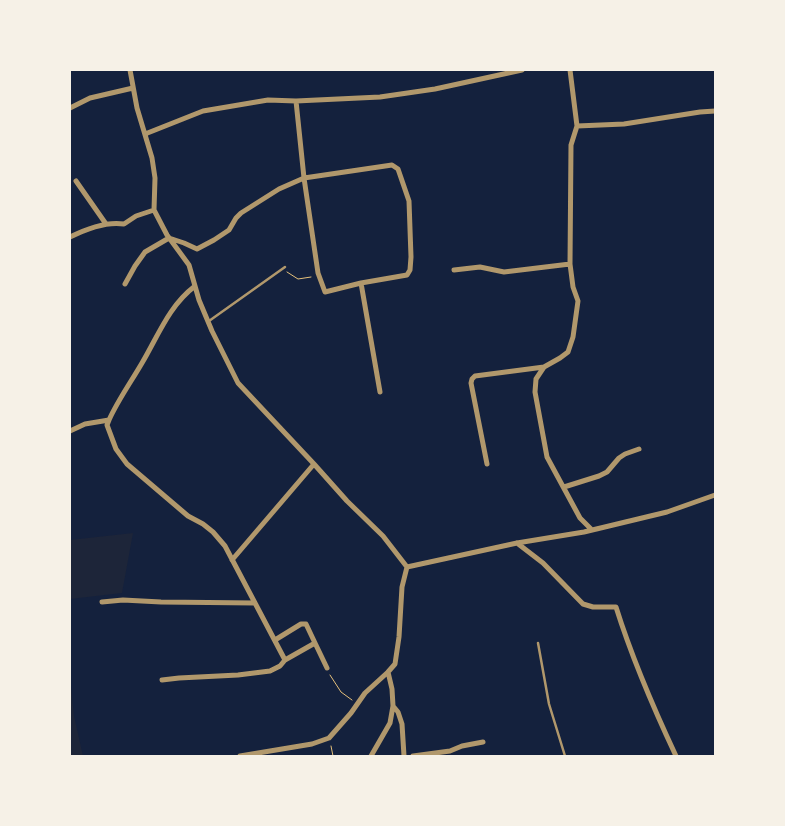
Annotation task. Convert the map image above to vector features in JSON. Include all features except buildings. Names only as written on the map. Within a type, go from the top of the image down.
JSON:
[{"type":"street","points":[[130,70],[137,108],[152,158],[155,178],[154,210],[169,238],[189,265],[212,331],[238,383],[347,501],[383,536],[407,567]]},
{"type":"street","points":[[145,134],[203,111],[268,100],[296,101],[380,97],[435,89],[522,70]]},
{"type":"street","points":[[487,464],[471,383],[472,379],[475,376],[544,367],[568,352],[573,337],[578,301],[573,287],[570,264],[571,145],[577,126],[570,70]]},
{"type":"street","points":[[70,108],[90,98],[133,88]]},
{"type":"street","points":[[125,284],[145,252],[169,238],[196,249],[229,230],[241,213],[279,189],[304,178],[392,165],[398,169],[409,201],[410,270],[407,275],[361,283],[325,292],[319,276],[304,178],[296,101]]},
{"type":"street","points":[[577,126],[624,124],[715,111]]},
{"type":"street","points":[[76,181],[106,224]]},
{"type":"street","points":[[70,237],[80,232],[114,222],[124,224],[136,216],[154,210]]},
{"type":"street","points":[[454,270],[480,267],[504,272],[570,264]]},
{"type":"street","points":[[361,283],[380,392]]},
{"type":"street","points":[[195,286],[172,309],[142,364],[113,411],[107,425],[116,450],[127,464],[188,516],[213,532],[225,546],[285,660]]},
{"type":"street","points":[[544,367],[536,379],[535,392],[547,458],[580,518],[592,530]]},
{"type":"street","points":[[70,431],[85,424],[110,420]]},
{"type":"street","points":[[564,487],[607,472],[619,458],[639,449]]},
{"type":"street","points":[[232,560],[314,464]]},
{"type":"street","points":[[407,567],[517,543],[592,530],[667,512],[715,495]]},
{"type":"street","points":[[517,543],[543,563],[583,604],[593,607],[616,607],[624,633],[650,699],[676,756]]},
{"type":"street","points":[[240,756],[312,744],[329,738],[352,714],[365,694],[395,664],[399,638],[402,587],[407,567]]},
{"type":"street","points":[[102,602],[123,600],[255,603]]},
{"type":"street","points":[[275,640],[297,626],[306,624],[327,668]]},
{"type":"street","points":[[162,680],[270,671],[315,643]]},
{"type":"street","points":[[371,756],[390,724],[393,706],[388,672]]},
{"type":"street","points":[[393,706],[398,712],[402,724],[404,756]]},
{"type":"street","points":[[413,756],[450,751],[462,746],[483,742]]},
{"type":"lane","points":[[208,321],[284,268]]},
{"type":"lane","points":[[538,644],[550,704],[565,756]]},
{"type":"path","points":[[284,268],[298,278],[319,276]]},
{"type":"path","points":[[327,668],[332,680],[341,692],[358,704]]},
{"type":"path","points":[[329,738],[333,756]]},
{"type":"shaded area","points":[[133,533],[122,593],[70,599],[70,540]]},
{"type":"shaded area","points":[[70,677],[74,716],[83,756],[70,756]]}]
